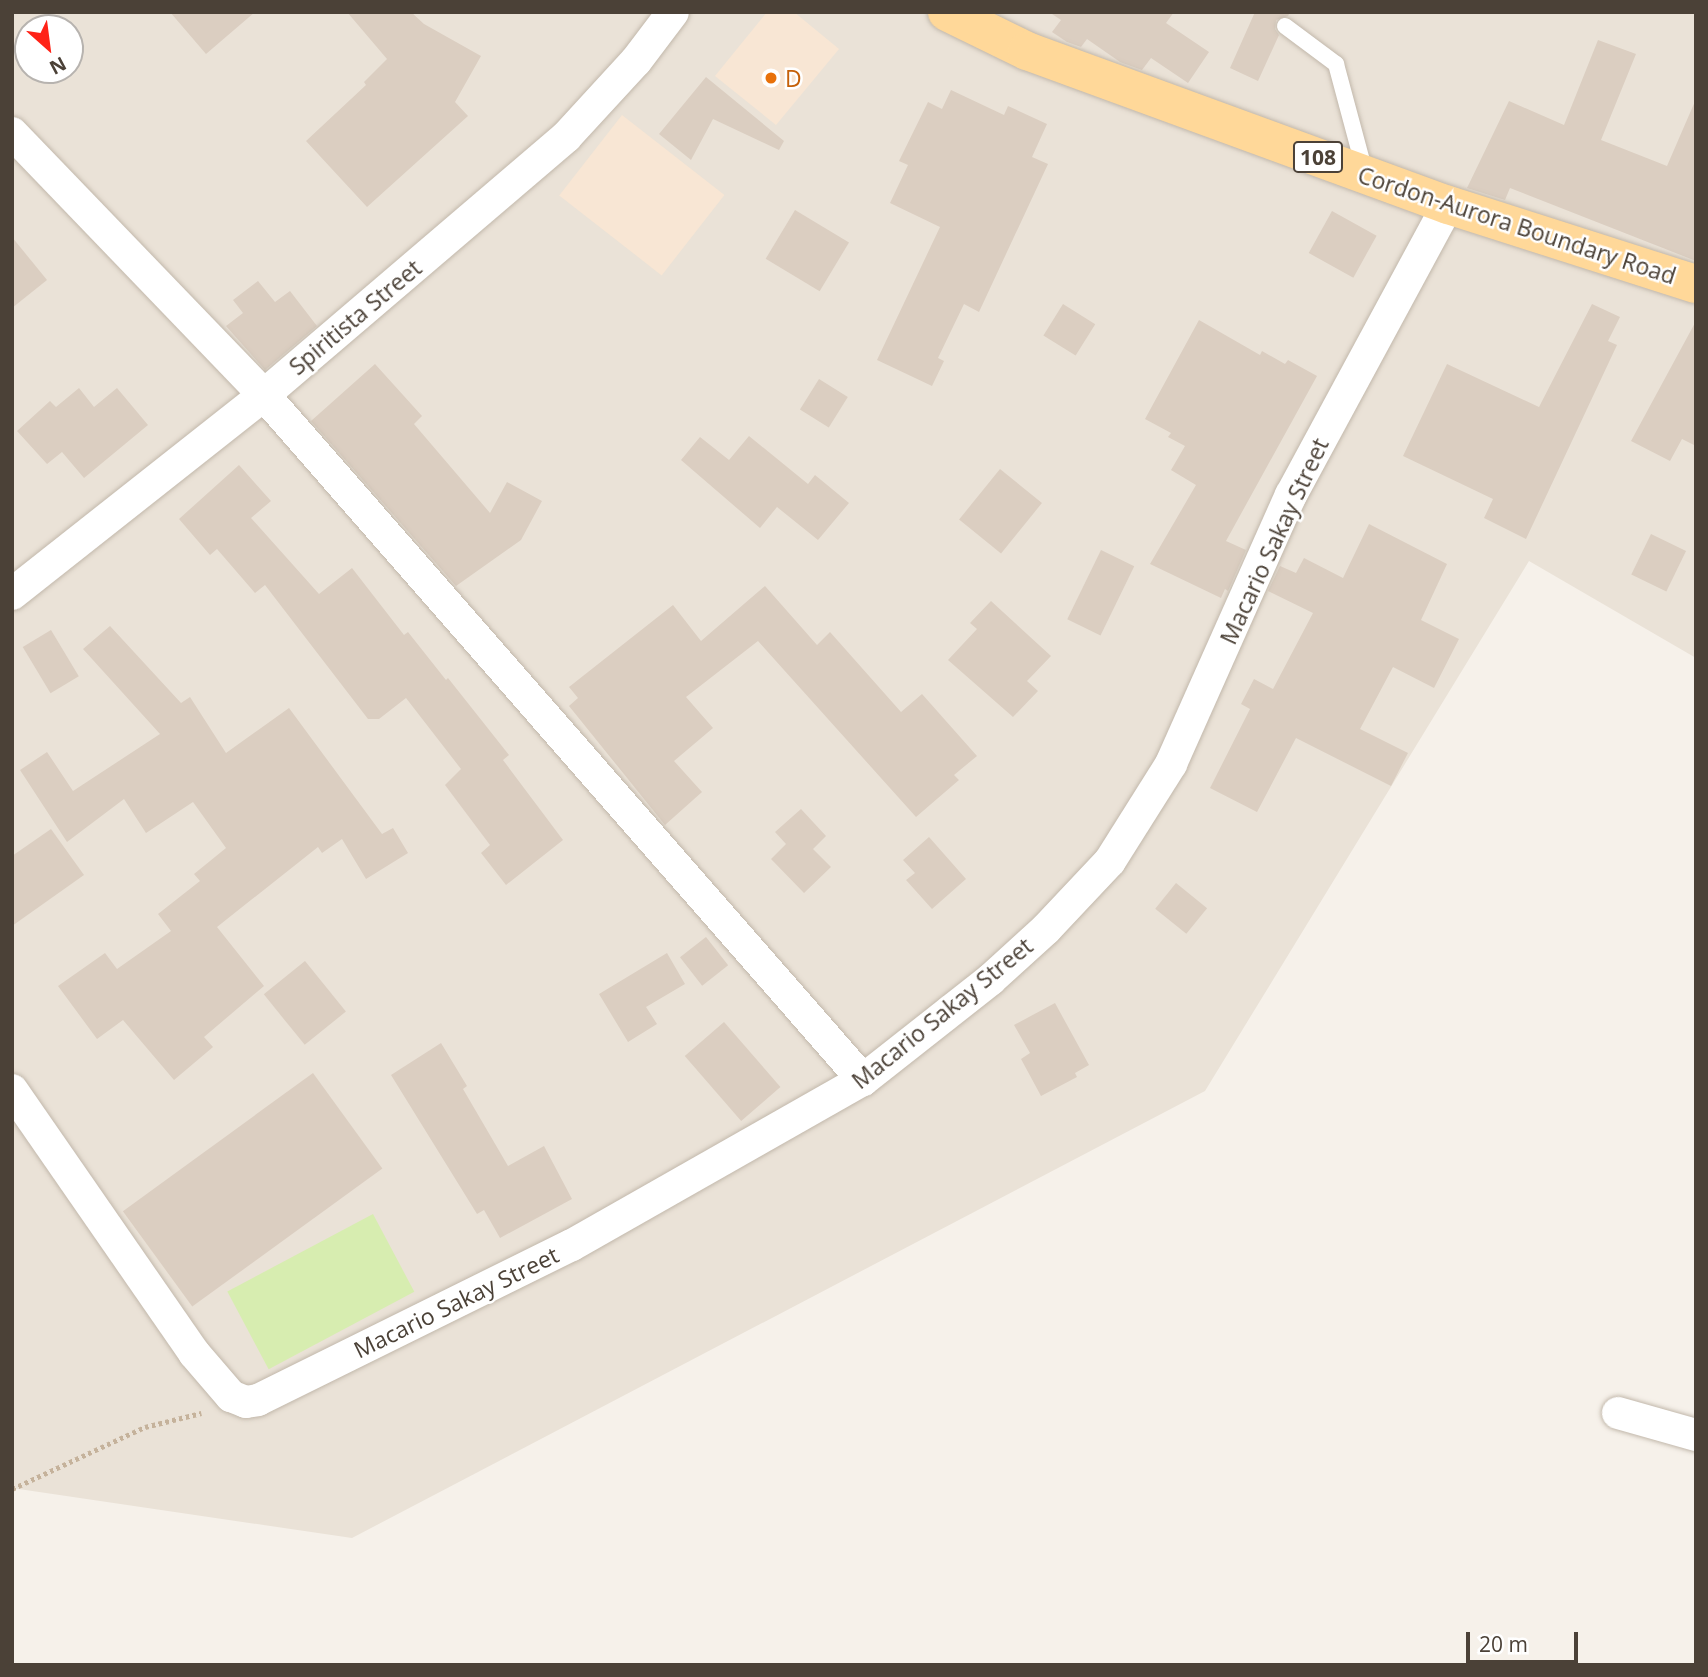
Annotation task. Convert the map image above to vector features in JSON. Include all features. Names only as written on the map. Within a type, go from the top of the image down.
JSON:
[{"type":"main road","name":"Cordon-Aurora Boundary Road","points":[[947,12],[1027,51],[1448,205],[1696,284]]},
{"type":"street","name":"Spiritista Street","points":[[12,594],[264,395],[566,137],[636,61],[673,12]]},
{"type":"street","points":[[12,133],[264,395],[863,1080]]},
{"type":"street","name":"Macario Sakay Street","points":[[246,1402],[258,1400],[572,1245],[863,1080],[990,980],[1046,929],[1110,861],[1171,764],[1291,495],[1448,205]]},
{"type":"street","points":[[12,1090],[194,1353],[231,1396],[246,1402]]},
{"type":"street","points":[[1618,1413],[1696,1435]]},
{"type":"lane","points":[[1285,26],[1336,64],[1366,175]]},
{"type":"path","points":[[12,1489],[145,1427],[246,1402]]},
{"type":"shaded area","points":[[12,12],[1696,12],[1696,658],[1529,561],[1205,1091],[352,1538],[12,1488]]},
{"type":"shaded area","points":[[767,12],[794,12],[839,49],[776,125],[715,76]]},
{"type":"shaded area","points":[[622,115],[724,195],[662,275],[559,195]]},
{"type":"green space","points":[[373,1214],[414,1292],[269,1369],[227,1291]]},
{"type":"building","points":[[170,12],[255,12],[206,54]]},
{"type":"building","points":[[347,12],[411,12],[424,24],[481,56],[455,102],[468,116],[367,207],[306,141],[366,85],[364,82],[387,59]]},
{"type":"building","points":[[1049,12],[1174,12],[1166,23],[1209,52],[1188,83],[1151,58],[1142,70],[1120,62],[1087,39],[1081,47],[1067,42],[1052,32],[1061,20]]},
{"type":"building","points":[[1255,12],[1290,12],[1288,16],[1276,20],[1275,29],[1279,35],[1258,81],[1230,68]]},
{"type":"building","points":[[1598,40],[1636,54],[1601,140],[1667,166],[1696,99],[1696,261],[1510,188],[1505,200],[1467,188],[1509,101],[1564,125]]},
{"type":"building","points":[[706,77],[784,141],[779,150],[713,119],[691,160],[659,134]]},
{"type":"building","points":[[951,90],[1004,115],[1008,106],[1047,124],[1032,157],[1048,164],[979,312],[964,304],[938,358],[944,361],[932,386],[877,360],[940,227],[890,203],[908,165],[899,161],[928,102],[942,109]]},
{"type":"building","points":[[795,210],[849,242],[820,291],[766,259]]},
{"type":"building","points":[[1332,211],[1377,236],[1353,278],[1309,253]]},
{"type":"building","points":[[12,237],[47,280],[12,308]]},
{"type":"building","points":[[258,281],[275,302],[290,291],[317,326],[265,370],[226,326],[243,313],[233,300]]},
{"type":"building","points":[[1063,304],[1095,324],[1076,356],[1043,335]]},
{"type":"building","points":[[1592,304],[1620,317],[1608,341],[1617,345],[1526,539],[1484,518],[1493,499],[1403,456],[1447,364],[1539,407]]},
{"type":"building","points":[[1199,320],[1260,355],[1262,351],[1285,364],[1288,360],[1317,376],[1226,541],[1246,550],[1228,591],[1225,589],[1221,598],[1150,564],[1196,485],[1171,470],[1185,446],[1168,437],[1171,433],[1145,419]]},
{"type":"building","points":[[1696,321],[1696,446],[1682,439],[1670,461],[1631,441]]},
{"type":"building","points":[[375,364],[422,416],[414,424],[490,513],[507,482],[542,501],[521,540],[456,586],[311,421]]},
{"type":"building","points":[[819,379],[848,397],[829,428],[800,410]]},
{"type":"building","points":[[79,388],[94,407],[117,388],[148,425],[84,478],[62,452],[47,464],[17,431],[50,401],[56,407]]},
{"type":"building","points":[[749,436],[808,484],[815,475],[849,503],[818,540],[777,507],[760,528],[681,460],[700,437],[729,460]]},
{"type":"building","points":[[239,465],[271,501],[251,518],[319,594],[352,568],[404,635],[408,632],[509,755],[503,760],[563,840],[506,885],[481,853],[490,845],[445,785],[461,769],[406,698],[379,719],[368,719],[265,585],[255,593],[217,549],[210,555],[179,519]]},
{"type":"building","points":[[1000,469],[1042,503],[1001,553],[959,520]]},
{"type":"building","points":[[1369,524],[1447,564],[1421,620],[1459,639],[1434,688],[1393,667],[1360,729],[1408,753],[1391,786],[1296,738],[1257,812],[1210,788],[1250,709],[1241,704],[1254,679],[1273,689],[1313,613],[1268,591],[1280,566],[1296,573],[1304,558],[1343,578]]},
{"type":"building","points":[[1651,534],[1686,551],[1666,592],[1631,574]]},
{"type":"building","points":[[1101,550],[1134,566],[1101,635],[1067,619]]},
{"type":"building","points":[[765,586],[817,645],[830,632],[901,712],[922,694],[977,756],[954,775],[959,780],[916,817],[758,641],[686,697],[713,728],[674,761],[702,792],[665,825],[569,706],[578,698],[569,687],[673,605],[701,641]]},
{"type":"building","points":[[991,601],[1051,656],[1027,681],[1038,691],[1013,717],[948,660],[977,629],[970,623]]},
{"type":"building","points":[[110,626],[181,703],[190,697],[226,753],[289,708],[382,834],[393,828],[408,853],[366,879],[342,839],[322,853],[318,847],[217,927],[264,986],[204,1037],[213,1047],[174,1080],[123,1020],[97,1039],[58,986],[105,953],[117,969],[171,931],[158,914],[200,881],[194,874],[226,848],[193,802],[146,833],[124,799],[67,842],[20,770],[47,752],[73,791],[160,734],[83,649]]},
{"type":"building","points":[[51,630],[79,676],[51,693],[23,647]]},
{"type":"building","points":[[801,809],[826,836],[813,849],[831,867],[804,893],[771,859],[786,844],[775,832]]},
{"type":"building","points":[[51,829],[84,875],[12,926],[12,856]]},
{"type":"building","points":[[929,837],[966,879],[932,909],[906,880],[915,873],[903,860]]},
{"type":"building","points":[[1176,883],[1207,908],[1186,934],[1155,909]]},
{"type":"building","points":[[706,937],[728,965],[702,986],[680,957]]},
{"type":"building","points":[[667,953],[685,984],[646,1007],[657,1024],[628,1042],[599,994]]},
{"type":"building","points":[[305,961],[346,1012],[305,1045],[264,994]]},
{"type":"building","points":[[1055,1003],[1089,1065],[1075,1073],[1077,1077],[1041,1096],[1021,1059],[1030,1053],[1014,1025]]},
{"type":"building","points":[[724,1022],[780,1087],[741,1121],[685,1056]]},
{"type":"building","points":[[441,1043],[467,1086],[463,1089],[508,1166],[544,1146],[572,1199],[500,1238],[484,1210],[477,1214],[391,1075]]},
{"type":"building","points":[[313,1073],[382,1168],[192,1307],[123,1211]]},
{"type":"place","name":"D","points":[[771,78]]}]
